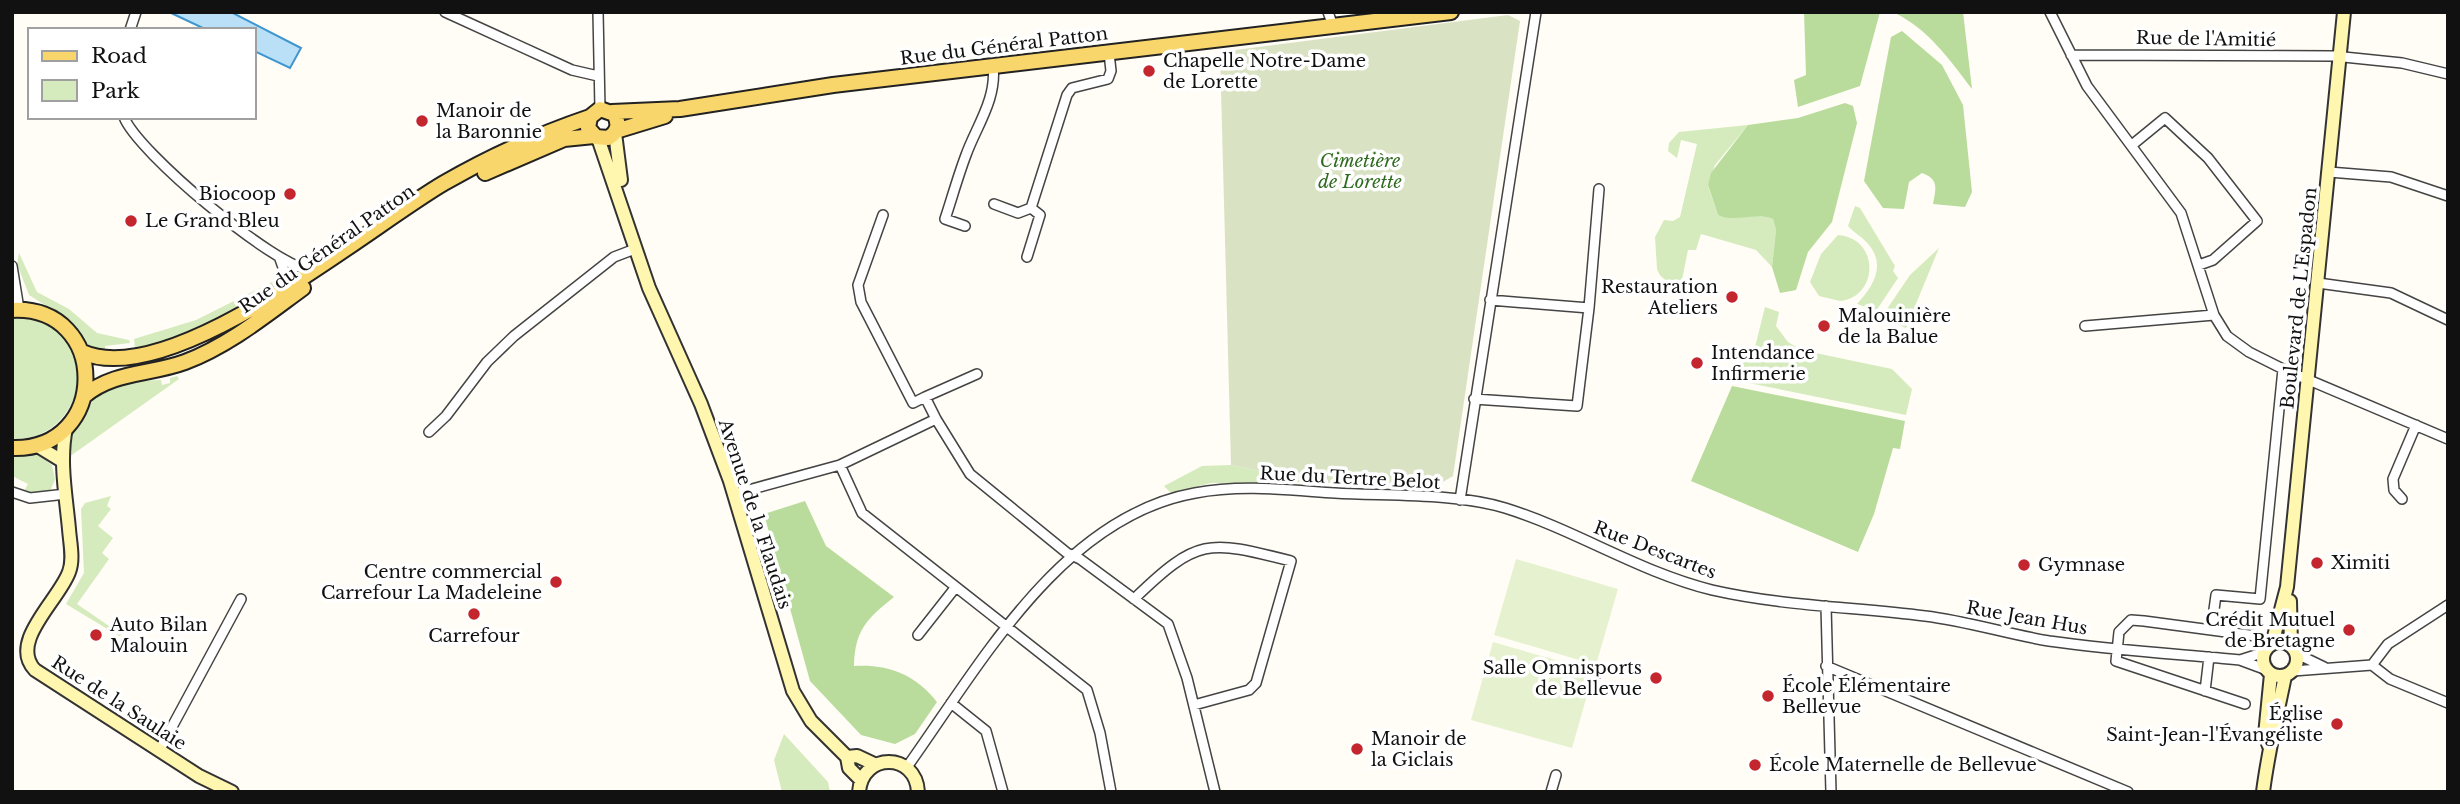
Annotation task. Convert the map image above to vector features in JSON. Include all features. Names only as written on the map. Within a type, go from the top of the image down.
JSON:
[{"type":"main road","name":"Rue du Général Patton","points":[[82,352],[108,359],[182,342],[281,292],[445,183],[547,133],[600,113],[680,109],[833,85],[1109,53],[1330,19],[1451,12]]},
{"type":"main road","name":"Rue du Général Patton","points":[[616,132],[680,109]]},
{"type":"main road","points":[[600,113],[617,119],[616,132],[608,138],[596,137],[588,128],[600,113]]},
{"type":"main road","name":"Rue du Général Patton","points":[[84,396],[108,380],[182,363],[211,351],[441,194],[564,139],[596,137]]},
{"type":"main road","points":[[12,448],[36,445],[66,428],[78,413],[84,396],[86,371],[82,352],[70,334],[54,320],[16,310]]},
{"type":"street","points":[[445,12],[572,71],[598,76]]},
{"type":"street","points":[[598,12],[600,113]]},
{"type":"street","name":"Rue du Tertre Belot","points":[[907,766],[1005,627],[1074,556],[1125,517],[1157,504],[1210,490],[1239,488],[1460,500],[1536,12]]},
{"type":"street","points":[[2050,12],[2087,86],[2181,214],[2214,316],[2227,336],[2242,348],[2283,369],[2448,439]]},
{"type":"street","name":"Boulevard de L'Espadon","points":[[2269,647],[2287,587],[2344,12]]},
{"type":"street","points":[[1031,208],[1067,95],[1072,88],[1108,79],[1111,71],[1109,53]]},
{"type":"street","name":"Rue de l'Amitié","points":[[2071,55],[2340,57],[2402,63],[2448,74]]},
{"type":"street","points":[[965,226],[945,219],[967,152],[978,134],[995,79],[993,66]]},
{"type":"street","points":[[2132,145],[2165,118],[2207,158],[2257,221],[2213,260],[2199,265]]},
{"type":"street","points":[[125,119],[139,139],[224,218],[281,259],[313,271]]},
{"type":"street","name":"Avenue de la Flaudais","points":[[616,132],[630,232]]},
{"type":"street","name":"Avenue de la Flaudais","points":[[596,137],[635,249],[701,404],[734,494],[793,691],[821,733],[847,757],[849,768],[860,786]]},
{"type":"street","points":[[2329,172],[2391,177],[2448,196]]},
{"type":"street","points":[[1474,399],[1577,406],[1599,189]]},
{"type":"street","points":[[995,204],[1018,213],[1031,208]]},
{"type":"street","points":[[1027,257],[1040,215],[1031,208]]},
{"type":"street","points":[[883,215],[858,285],[861,302],[912,403],[977,374]]},
{"type":"street","points":[[429,432],[446,416],[487,362],[514,336],[614,257],[635,249]]},
{"type":"street","points":[[281,259],[285,273],[281,292]]},
{"type":"street","points":[[12,266],[16,310]]},
{"type":"street","points":[[2318,283],[2391,293],[2448,320]]},
{"type":"street","points":[[1490,300],[1589,308]]},
{"type":"street","points":[[2085,326],[2214,316]]},
{"type":"street","points":[[2212,624],[2216,595],[2260,599],[2283,369]]},
{"type":"street","points":[[925,397],[970,474],[1074,556],[1159,615],[1175,635],[1215,792]]},
{"type":"street","points":[[734,494],[839,465],[936,419]]},
{"type":"street","points":[[2402,499],[2394,490],[2393,479],[2416,425]]},
{"type":"street","name":"Rue de la Saulaie","points":[[66,428],[62,461],[69,571],[30,637],[26,656],[35,670],[199,776],[232,792]]},
{"type":"street","points":[[36,445],[62,461]]},
{"type":"street","points":[[839,465],[862,513],[1087,691],[1100,733],[1111,792]]},
{"type":"street","points":[[12,492],[30,498],[66,494]]},
{"type":"street","name":"Rue Descartes","points":[[1460,500],[1503,508],[1696,585],[1768,601],[1826,606]]},
{"type":"street","points":[[1135,599],[1170,564],[1212,547],[1233,546],[1291,561],[1255,683],[1249,690],[1194,705]]},
{"type":"street","name":"Boulevard de L'Espadon","points":[[2287,587],[2294,650]]},
{"type":"street","points":[[918,635],[955,589]]},
{"type":"street","points":[[159,751],[242,599]]},
{"type":"street","points":[[2372,665],[2388,644],[2448,605]]},
{"type":"street","points":[[1826,606],[1831,792]]},
{"type":"street","name":"Rue Jean Hus","points":[[1826,606],[1931,616],[2051,641],[2240,660]]},
{"type":"street","points":[[2245,704],[2116,661],[2121,628],[2131,620],[2256,636],[2269,647]]},
{"type":"street","points":[[2240,660],[2282,642],[2324,667]]},
{"type":"street","points":[[2269,647],[2263,661],[2269,672],[2265,735],[2269,746]]},
{"type":"street","points":[[2263,792],[2269,746],[2275,736],[2294,650]]},
{"type":"street","points":[[2204,691],[2208,657]]},
{"type":"street","points":[[2240,660],[2269,672],[2289,673],[2315,671],[2324,667],[2372,665],[2390,679],[2448,703]]},
{"type":"street","points":[[1826,666],[2128,792]]},
{"type":"street","points":[[951,703],[986,731],[1003,792]]},
{"type":"street","name":"Avenue de la Flaudais","points":[[847,757],[857,757],[874,764],[891,761],[907,766]]},
{"type":"street","points":[[860,786],[874,764]]},
{"type":"street","points":[[907,766],[917,781],[918,792]]},
{"type":"street","points":[[1551,792],[1556,775]]},
{"type":"green space","points":[[1804,12],[1880,12],[1860,86],[1798,107],[1794,80],[1806,75]]},
{"type":"green space","points":[[1963,12],[1972,89],[1928,37],[1895,13]]},
{"type":"green space","name":"Cimetière de Lorette","points":[[1508,15],[1520,21],[1453,476],[1431,489],[1314,482],[1231,465],[1220,52]]},
{"type":"green space","points":[[1902,31],[1942,65],[1963,105],[1972,192],[1965,207],[1933,204],[1934,181],[1922,173],[1909,182],[1904,209],[1883,208],[1864,181],[1891,37]]},
{"type":"green space","points":[[1845,103],[1853,106],[1857,123],[1832,222],[1808,252],[1796,290],[1780,293],[1772,267],[1776,230],[1773,219],[1718,215],[1708,185],[1711,173],[1748,125],[1798,118]]},
{"type":"green space","points":[[1748,125],[1715,165],[1708,186],[1718,215],[1730,218],[1759,216],[1773,219],[1776,230],[1772,267],[1756,250],[1701,234],[1696,250],[1688,250],[1682,280],[1667,281],[1657,269],[1655,237],[1664,220],[1673,221],[1680,217],[1697,144],[1681,140],[1677,158],[1668,151],[1669,143],[1679,132]]},
{"type":"green space","points":[[1855,206],[1860,208],[1895,266],[1893,271],[1898,278],[1876,311],[1857,304],[1872,283],[1877,261],[1869,245],[1848,226]]},
{"type":"green space","points":[[1838,235],[1852,239],[1862,246],[1869,268],[1868,279],[1862,289],[1853,297],[1840,301],[1819,296],[1810,282],[1821,254]]},
{"type":"green space","points":[[1939,248],[1906,328],[1889,321],[1885,312],[1910,275]]},
{"type":"green space","points":[[19,253],[37,292],[69,309],[97,333],[129,340],[130,343],[105,346],[105,353],[89,346],[70,321],[29,295],[17,264]]},
{"type":"green space","points":[[280,278],[273,289],[239,311],[192,331],[135,348],[134,339],[196,320]]},
{"type":"green space","points":[[1765,307],[1779,312],[1776,326],[1788,342],[1801,350],[1892,369],[1912,389],[1906,415],[1739,381],[1746,350],[1754,351]]},
{"type":"green space","points":[[12,317],[40,321],[63,337],[74,354],[78,374],[75,393],[67,412],[53,426],[35,436],[12,439]]},
{"type":"green space","points":[[177,376],[179,379],[69,457],[69,438],[100,389],[129,381],[161,380],[162,385],[170,383],[170,378]]},
{"type":"green space","points":[[1732,386],[1905,421],[1900,449],[1893,448],[1874,514],[1858,552],[1691,481]]},
{"type":"green space","points":[[36,453],[52,465],[55,480],[50,491],[31,494],[24,491],[28,484],[12,476],[12,455]]},
{"type":"green space","points":[[1231,465],[1314,482],[1211,483],[1171,493],[1164,486],[1202,466]]},
{"type":"green space","points":[[111,496],[107,506],[111,509],[98,526],[113,538],[102,553],[109,559],[77,604],[122,635],[119,636],[66,604],[84,573],[81,509],[85,503]]},
{"type":"green space","points":[[805,501],[826,546],[894,597],[864,626],[857,643],[854,666],[878,667],[900,673],[920,684],[937,702],[915,734],[895,744],[861,735],[810,681],[764,514]]},
{"type":"green space","points":[[1516,559],[1618,589],[1596,665],[1494,635]]},
{"type":"green space","points":[[1493,642],[1594,671],[1572,748],[1471,720]]},
{"type":"green space","points":[[784,734],[828,782],[830,792],[782,792],[774,760]]},
{"type":"water","points":[[169,12],[231,12],[301,48],[290,68],[256,52],[256,28],[203,28]]},
{"type":"place","name":"Chapelle Notre-Dame de Lorette","points":[[1149,71]]},
{"type":"place","name":"Manoir de la Baronnie","points":[[422,121]]},
{"type":"place","name":"Biocoop","points":[[290,194]]},
{"type":"place","name":"Le Grand Bleu","points":[[131,221]]},
{"type":"place","name":"Restauration Ateliers","points":[[1732,297]]},
{"type":"place","name":"Malouinière de la Balue","points":[[1824,326]]},
{"type":"place","name":"Intendance Infirmerie","points":[[1697,363]]},
{"type":"place","name":"Ximiti","points":[[2317,563]]},
{"type":"place","name":"Gymnase","points":[[2024,565]]},
{"type":"place","name":"Centre commercial Carrefour La Madeleine","points":[[556,582]]},
{"type":"place","name":"Carrefour","points":[[474,614]]},
{"type":"place","name":"Crédit Mutuel de Bretagne","points":[[2349,630]]},
{"type":"place","name":"Auto Bilan Malouin","points":[[96,635]]},
{"type":"place","name":"Salle Omnisports de Bellevue","points":[[1656,678]]},
{"type":"place","name":"École Élémentaire Bellevue","points":[[1768,696]]},
{"type":"place","name":"Église Saint-Jean-l'Évangéliste","points":[[2337,724]]},
{"type":"place","name":"Manoir de la Giclais","points":[[1357,749]]},
{"type":"place","name":"École Maternelle de Bellevue","points":[[1755,765]]}]
